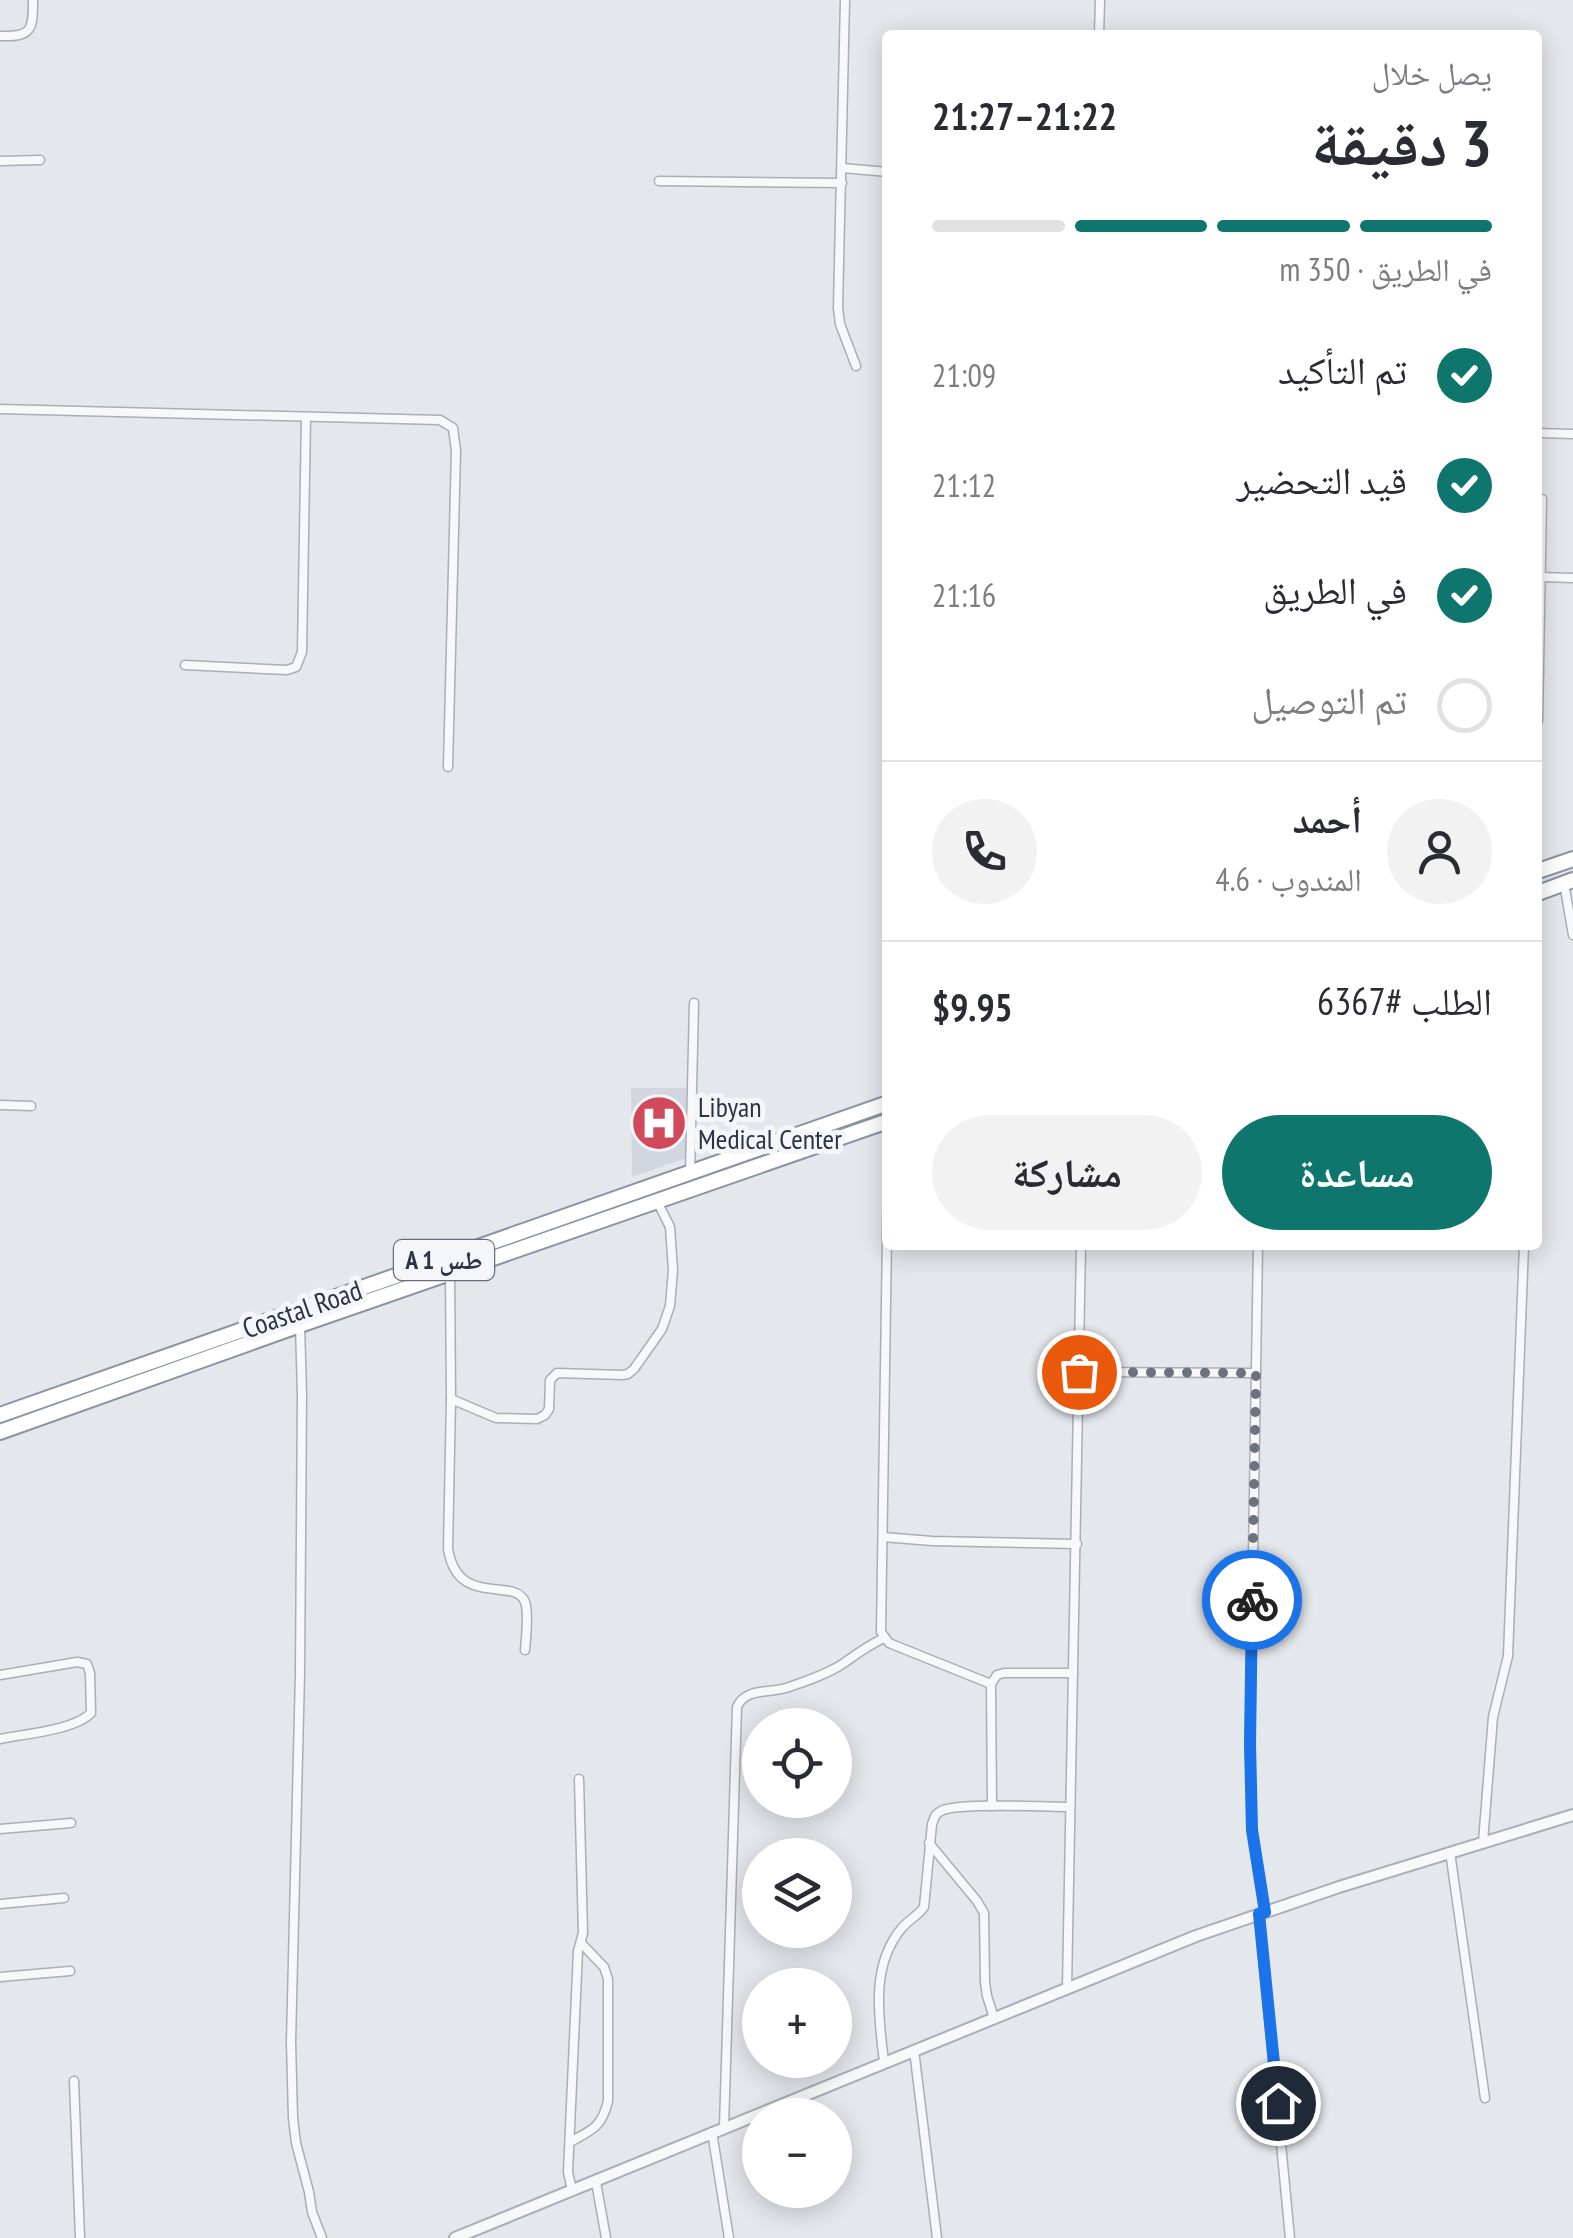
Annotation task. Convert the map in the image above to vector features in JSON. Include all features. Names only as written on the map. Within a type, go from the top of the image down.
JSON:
[{"type":"highway","points":[[1542,866],[1573,859]]},
{"type":"highway","points":[[1542,892],[1568,882]]},
{"type":"highway","name":"Coastal Road","points":[[0,1415],[882,1105]]},
{"type":"highway","name":"Coastal Road","points":[[0,1432],[882,1123]]},
{"type":"street","points":[[0,36],[21,36],[30,30],[34,0]]},
{"type":"street","points":[[845,0],[838,308],[856,366]]},
{"type":"street","points":[[1099,30],[1100,0]]},
{"type":"street","points":[[0,161],[40,160]]},
{"type":"street","points":[[842,168],[882,171]]},
{"type":"street","points":[[659,181],[842,183]]},
{"type":"street","points":[[0,409],[440,420],[454,428],[456,486],[448,768]]},
{"type":"street","points":[[185,665],[287,670],[296,667],[302,652],[306,416]]},
{"type":"street","points":[[1542,433],[1573,434]]},
{"type":"street","points":[[1542,577],[1573,578]]},
{"type":"street","points":[[1568,882],[1573,935]]},
{"type":"street","points":[[690,1174],[694,1003]]},
{"type":"street","points":[[0,1105],[31,1106]]},
{"type":"street","points":[[451,1399],[496,1418],[537,1419],[549,1410],[550,1380],[557,1373],[622,1375],[634,1369],[662,1328],[670,1306],[670,1227],[657,1201]]},
{"type":"street","points":[[887,1250],[881,1632],[889,1643],[991,1684]]},
{"type":"street","points":[[1067,1988],[1081,1250]]},
{"type":"street","points":[[1258,1250],[1252,1830],[1290,2238]]},
{"type":"street","points":[[1483,1842],[1493,1716],[1508,1656],[1524,1250]]},
{"type":"street","points":[[450,1273],[450,1565],[466,1582],[482,1589],[520,1594],[526,1603],[526,1650]]},
{"type":"street","points":[[300,1325],[300,1673],[292,2118],[312,2212],[322,2238]]},
{"type":"street","points":[[1079,1372],[1256,1373]]},
{"type":"street","points":[[882,1536],[1077,1544]]},
{"type":"street","points":[[724,2127],[737,1707],[747,1695],[799,1683],[839,1666],[884,1638]]},
{"type":"street","points":[[0,1675],[77,1662],[87,1664],[91,1713],[71,1724],[0,1738]]},
{"type":"street","points":[[992,1806],[991,1684],[1004,1673],[1072,1674]]},
{"type":"street","points":[[572,2191],[568,2172],[578,1951],[583,1934],[579,1779]]},
{"type":"street","points":[[884,2062],[878,2006],[880,1979],[887,1952],[901,1928],[919,1915],[924,1906],[929,1843],[936,1814],[945,1809],[992,1806],[1070,1806]]},
{"type":"street","points":[[455,2238],[1067,1988],[1262,1913],[1573,1815]]},
{"type":"street","points":[[0,1829],[72,1823]]},
{"type":"street","points":[[929,1843],[978,1901],[984,1914],[986,1996],[994,2018]]},
{"type":"street","points":[[1450,1852],[1485,2098]]},
{"type":"street","points":[[0,1904],[64,1898]]},
{"type":"street","points":[[570,2142],[596,2127],[604,2117],[608,2101],[608,1979],[604,1967],[581,1943]]},
{"type":"street","points":[[0,1978],[70,1971]]},
{"type":"street","points":[[914,2050],[937,2238]]},
{"type":"street","points":[[74,2081],[80,2238]]},
{"type":"street","points":[[712,2132],[729,2238]]},
{"type":"street","points":[[596,2182],[606,2238]]},
{"type":"shaded area","name":"Libyan Medical Center","points":[[631,1088],[686,1088],[686,1158],[632,1177]]},
{"type":"way so far","points":[[1079,1372],[1256,1373],[1252,1600]]},
{"type":"place","name":"Libyan Medical Center","points":[[659,1123]]},
{"type":"route","points":[[1252,1600],[1252,1830],[1265,1912],[1259,1914],[1278,2103]]}]
